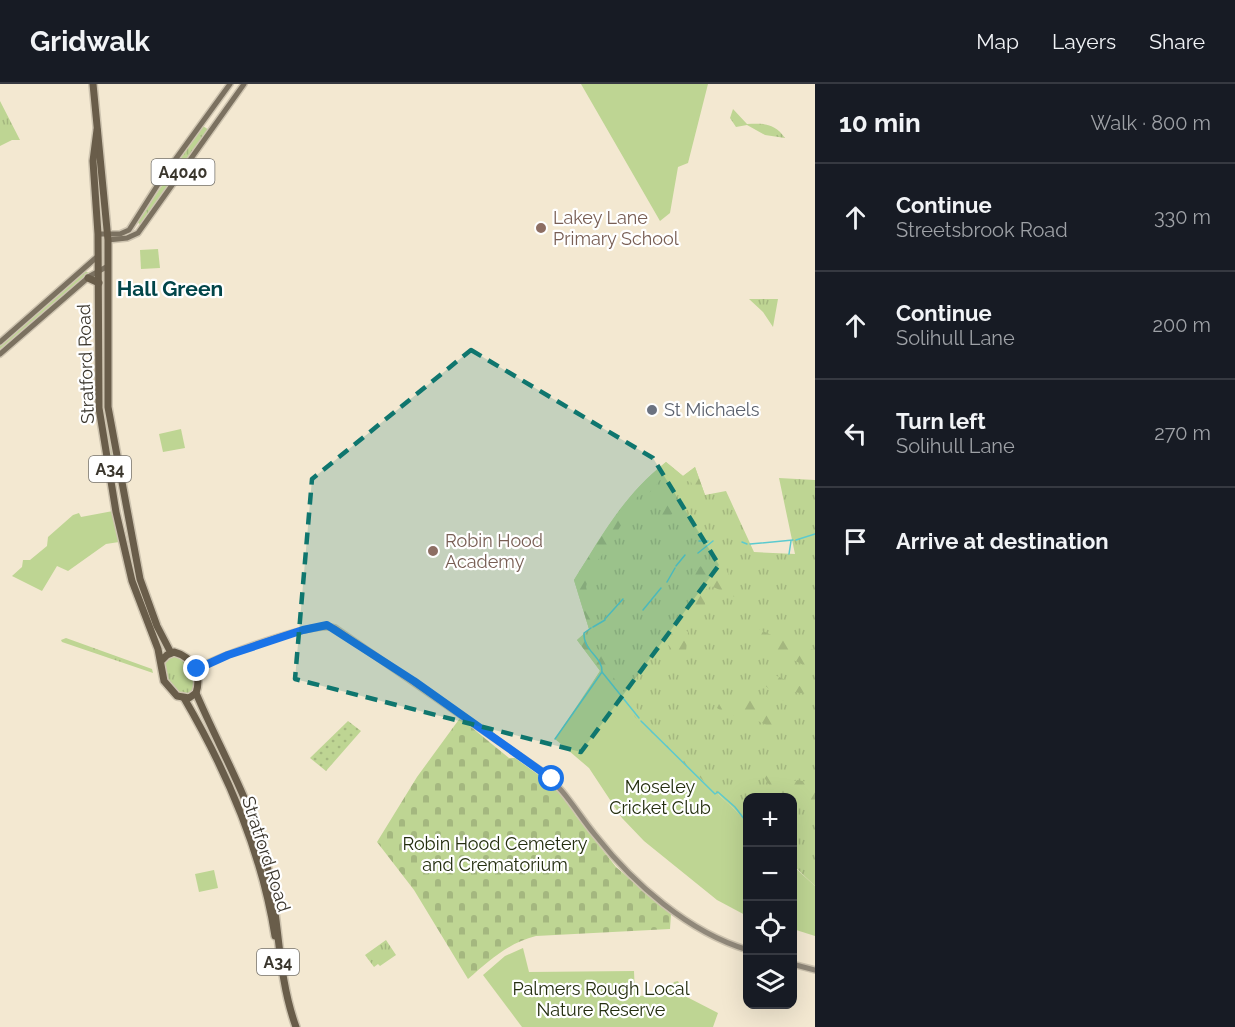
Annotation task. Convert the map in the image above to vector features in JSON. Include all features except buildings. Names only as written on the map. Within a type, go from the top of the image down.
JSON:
[{"type":"highway","name":"Stratford Road","points":[[93,84],[97,130],[99,408],[132,581],[161,661]]},
{"type":"highway","name":"Stratford Road","points":[[96,150],[108,237],[108,407],[140,579],[157,626],[171,652]]},
{"type":"highway","points":[[89,277],[99,283]]},
{"type":"highway","points":[[98,338],[107,338]]},
{"type":"highway","points":[[112,485],[122,483]]},
{"type":"highway","points":[[171,652],[182,655],[195,669],[199,680],[196,693],[184,698],[174,694],[167,686],[161,661],[171,652]]},
{"type":"highway","name":"Stratford Road","points":[[196,693],[231,769],[265,858],[283,1000],[294,1027]]},
{"type":"highway","name":"Stratford Road","points":[[184,698],[222,774],[249,836],[255,861],[269,896],[294,1027]]},
{"type":"highway","points":[[222,774],[231,769]]},
{"type":"highway","points":[[249,836],[257,833]]},
{"type":"highway","points":[[255,861],[265,858]]},
{"type":"main road","name":"A4040","points":[[108,237],[127,232],[230,84]]},
{"type":"main road","name":"A4040","points":[[98,234],[127,238],[142,229],[244,84]]},
{"type":"main road","points":[[202,123],[212,130]]},
{"type":"main road","points":[[134,222],[142,229]]},
{"type":"main road","points":[[0,342],[98,256]]},
{"type":"main road","points":[[0,354],[89,277],[108,267]]},
{"type":"main road","points":[[84,268],[90,270],[89,277]]},
{"type":"main road","points":[[195,669],[228,655],[303,630],[327,625],[414,681],[557,783],[615,860],[647,889],[704,932],[724,943],[743,949]]},
{"type":"main road","points":[[797,965],[815,970]]},
{"type":"highlighted area","points":[[471,350],[653,458],[719,565],[581,752],[295,679],[312,479]]},
{"type":"green space","points":[[581,84],[708,84],[688,163],[678,167],[670,213],[660,221]]},
{"type":"green space","points":[[0,101],[20,140],[12,140],[0,146]]},
{"type":"green space","points":[[733,109],[747,124],[768,125],[777,129],[785,138],[765,135],[747,125],[736,127],[730,118]]},
{"type":"green space","points":[[203,126],[209,130],[141,225],[137,222]]},
{"type":"green space","points":[[158,249],[160,268],[141,269],[140,250]]},
{"type":"green space","points":[[85,271],[89,273],[0,349],[0,345]]},
{"type":"green space","points":[[749,299],[778,299],[773,327],[763,312]]},
{"type":"green space","points":[[100,341],[106,341],[105,399],[117,482],[114,481],[101,408]]},
{"type":"green space","points":[[181,429],[185,448],[163,452],[159,434]]},
{"type":"green space","points":[[666,462],[683,476],[695,467],[705,495],[726,491],[754,552],[795,554],[779,478],[815,480],[815,886],[797,869],[797,793],[743,793],[743,817],[636,718],[577,640],[589,629],[574,580],[625,502]]},
{"type":"green space","points":[[666,462],[683,476],[695,467],[705,495],[697,498],[691,482],[687,481],[676,497],[676,510],[668,518],[659,518],[665,499],[677,478],[670,474],[660,480],[650,492],[637,497],[608,548],[590,569],[586,587],[593,616],[589,629],[574,580],[626,502]]},
{"type":"green space","points":[[113,511],[119,542],[106,544],[68,571],[57,566],[42,591],[12,576],[22,567],[23,560],[30,560],[47,546],[48,537],[73,515],[79,513],[81,517]]},
{"type":"green space","points":[[714,561],[722,562],[739,594],[735,597],[711,586],[704,591],[706,614],[699,615],[691,598],[690,582],[696,569]]},
{"type":"green space","points":[[747,624],[798,647],[815,650],[815,671],[759,641],[744,628]]},
{"type":"green space","points":[[682,627],[688,632],[686,651],[682,657],[674,652],[664,639]]},
{"type":"green space","points":[[583,635],[593,639],[604,661],[631,702],[682,755],[719,789],[716,798],[593,682],[600,671],[577,640]]},
{"type":"green space","points":[[66,638],[152,669],[153,673],[62,642],[61,640]]},
{"type":"green space","points":[[175,655],[186,662],[193,672],[195,683],[190,694],[176,692],[169,683],[163,664],[168,657]]},
{"type":"green space","points":[[752,665],[804,688],[807,694],[787,691],[790,701],[782,701],[755,676]]},
{"type":"green space","name":"Moseley Cricket Club","points":[[600,671],[636,718],[743,817],[743,914],[717,900],[644,841],[622,818],[589,768],[555,739]]},
{"type":"green space","points":[[746,698],[772,711],[778,722],[777,727],[772,729],[759,722],[731,715],[717,708],[720,702],[737,706]]},
{"type":"green space","name":"Robin Hood Cemetery and Crematorium","points":[[460,718],[509,758],[515,758],[561,791],[576,816],[616,867],[671,914],[670,929],[536,936],[508,948],[468,979],[414,890],[377,842],[417,777]]},
{"type":"green space","points":[[348,721],[361,731],[326,771],[310,758]]},
{"type":"green space","points":[[759,770],[768,770],[777,782],[783,784],[798,780],[815,784],[815,814],[797,803],[797,793],[781,793],[770,786]]},
{"type":"green space","points":[[214,870],[218,888],[199,892],[195,874]]},
{"type":"green space","points":[[797,870],[815,886],[815,936],[797,930]]},
{"type":"green space","points":[[386,940],[396,955],[380,966],[378,964],[374,967],[365,955]]},
{"type":"green space","name":"Palmers Rough Local Nature Reserve","points":[[523,948],[529,972],[634,971],[635,996],[666,995],[674,982],[678,981],[685,996],[718,1013],[713,1027],[522,1027],[483,975],[505,956]]},
{"type":"waterway","points":[[796,540],[815,534]]},
{"type":"waterway","points":[[750,544],[793,540]]},
{"type":"waterway","points":[[699,541],[708,541]]},
{"type":"waterway","points":[[698,553],[713,541]]},
{"type":"waterway","points":[[789,554],[791,541]]},
{"type":"waterway","points":[[742,542],[747,544]]},
{"type":"waterway","points":[[676,566],[685,555]]},
{"type":"waterway","points":[[667,582],[675,568]]},
{"type":"waterway","points":[[643,610],[661,588]]},
{"type":"waterway","points":[[605,619],[623,599]]},
{"type":"waterway","points":[[593,627],[605,620]]},
{"type":"waterway","points":[[591,628],[584,633],[587,645],[599,662],[602,672],[639,718]]},
{"type":"waterway","points":[[555,739],[602,672]]},
{"type":"waterway","points":[[641,721],[715,794],[718,792],[743,817]]},
{"type":"place","name":"Lakey Lane Primary School","points":[[541,228]]},
{"type":"place","name":"St Michaels","points":[[652,410]]},
{"type":"place","name":"Robin Hood Academy","points":[[433,551]]},
{"type":"district","name":"Hall Green","points":[[170,289]]},
{"type":"route","points":[[197,669],[228,655],[303,630],[327,625],[335,628],[414,681],[552,779]]}]
